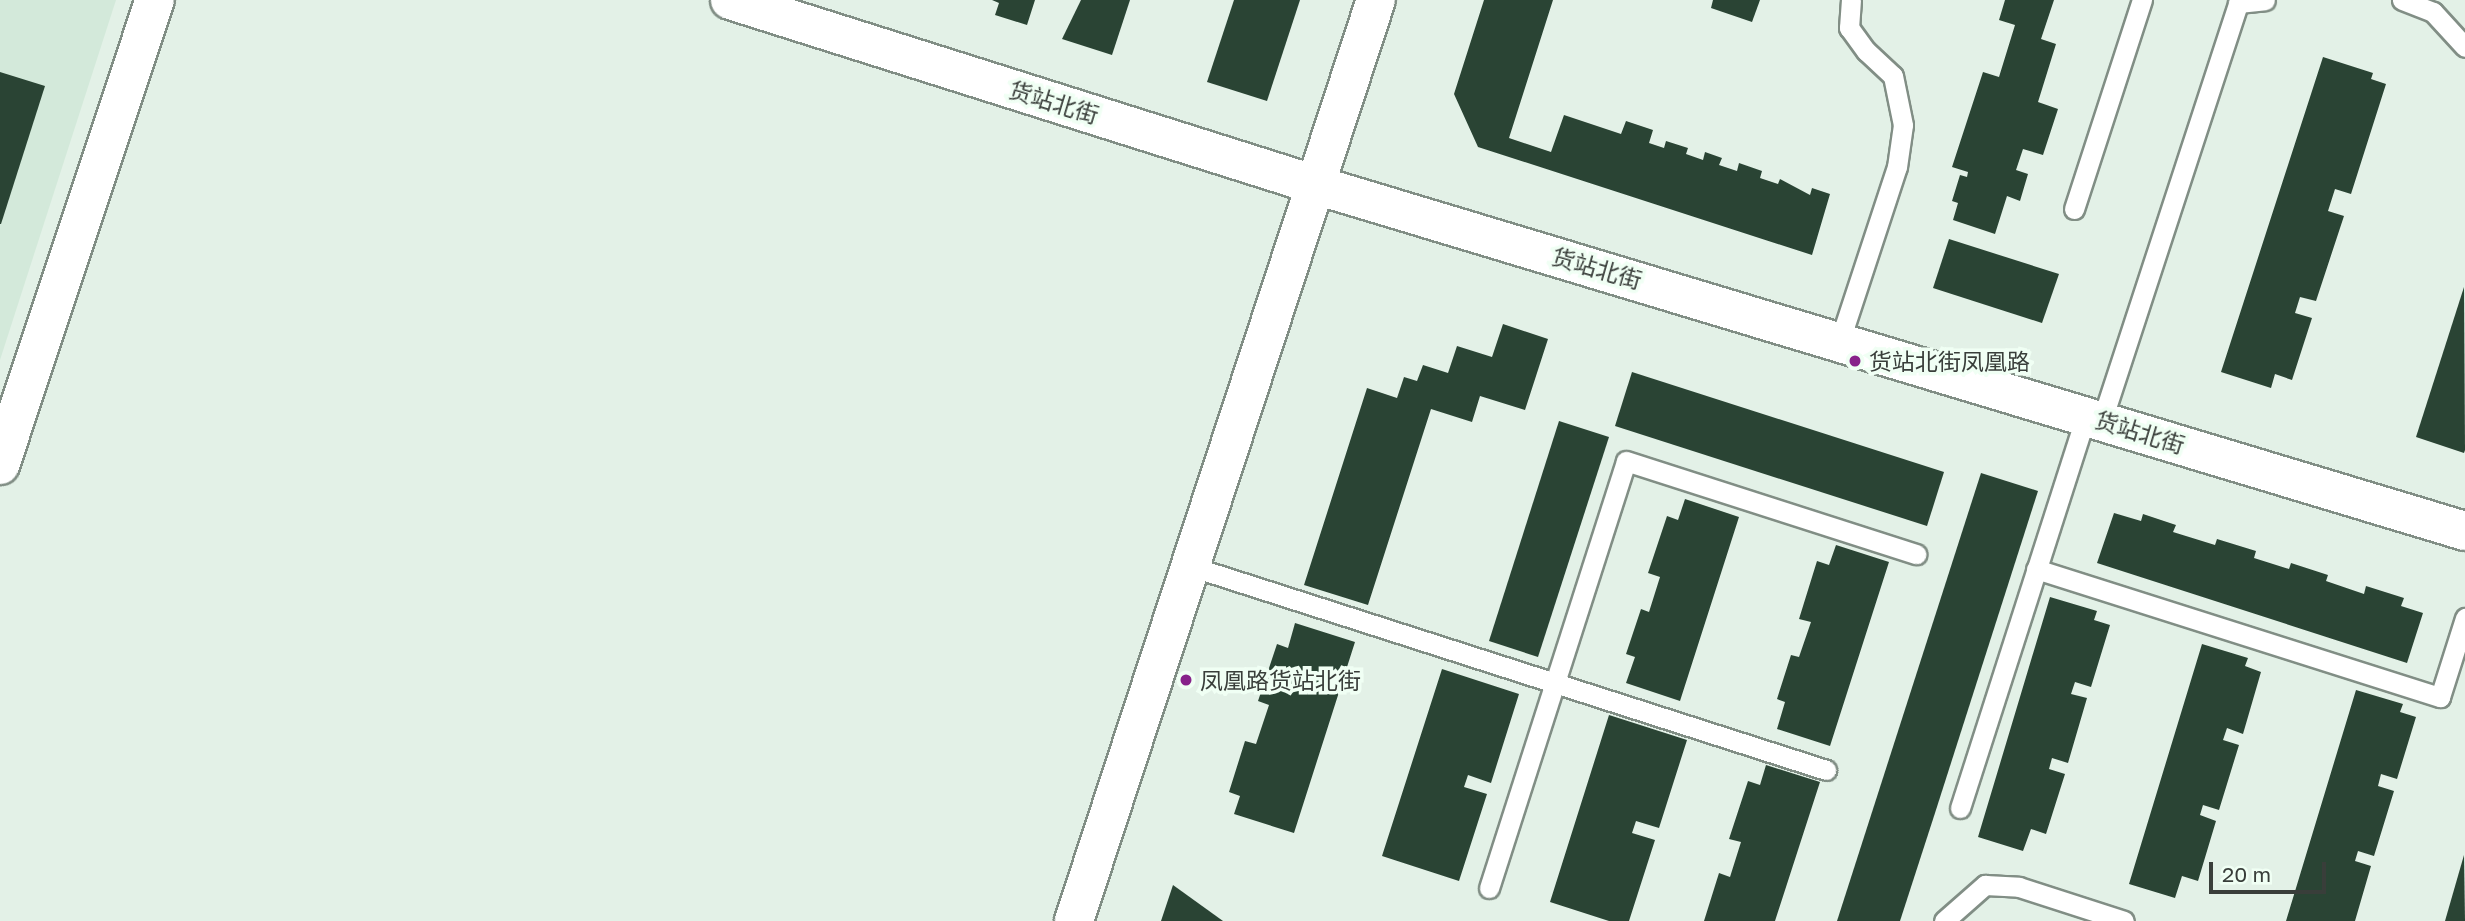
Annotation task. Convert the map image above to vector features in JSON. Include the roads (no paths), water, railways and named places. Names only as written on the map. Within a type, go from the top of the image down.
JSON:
[{"type":"street","points":[[0,465],[155,0]]},
{"type":"street","name":"货站北街","points":[[730,0],[1316,184],[1840,340],[2465,531]]},
{"type":"street","points":[[1074,921],[1376,0]]},
{"type":"lane","points":[[1840,340],[1896,167],[1903,125],[1893,76],[1866,51],[1849,27],[1851,0]]},
{"type":"lane","points":[[2074,209],[2143,0]]},
{"type":"lane","points":[[1960,808],[2036,569],[2094,418],[2238,1],[2265,0]]},
{"type":"lane","points":[[2402,0],[2433,12],[2465,47]]},
{"type":"lane","points":[[1489,888],[1626,460],[1916,554]]},
{"type":"lane","points":[[1190,566],[1826,770]]},
{"type":"lane","points":[[2036,569],[2440,698],[2465,618]]},
{"type":"lane","points":[[1944,921],[1985,885],[2019,887],[2124,921]]},
{"type":"place","name":"货站北街凤凰路","points":[[1855,361]]},
{"type":"place","name":"凤凰路货站北街","points":[[1186,680]]}]
